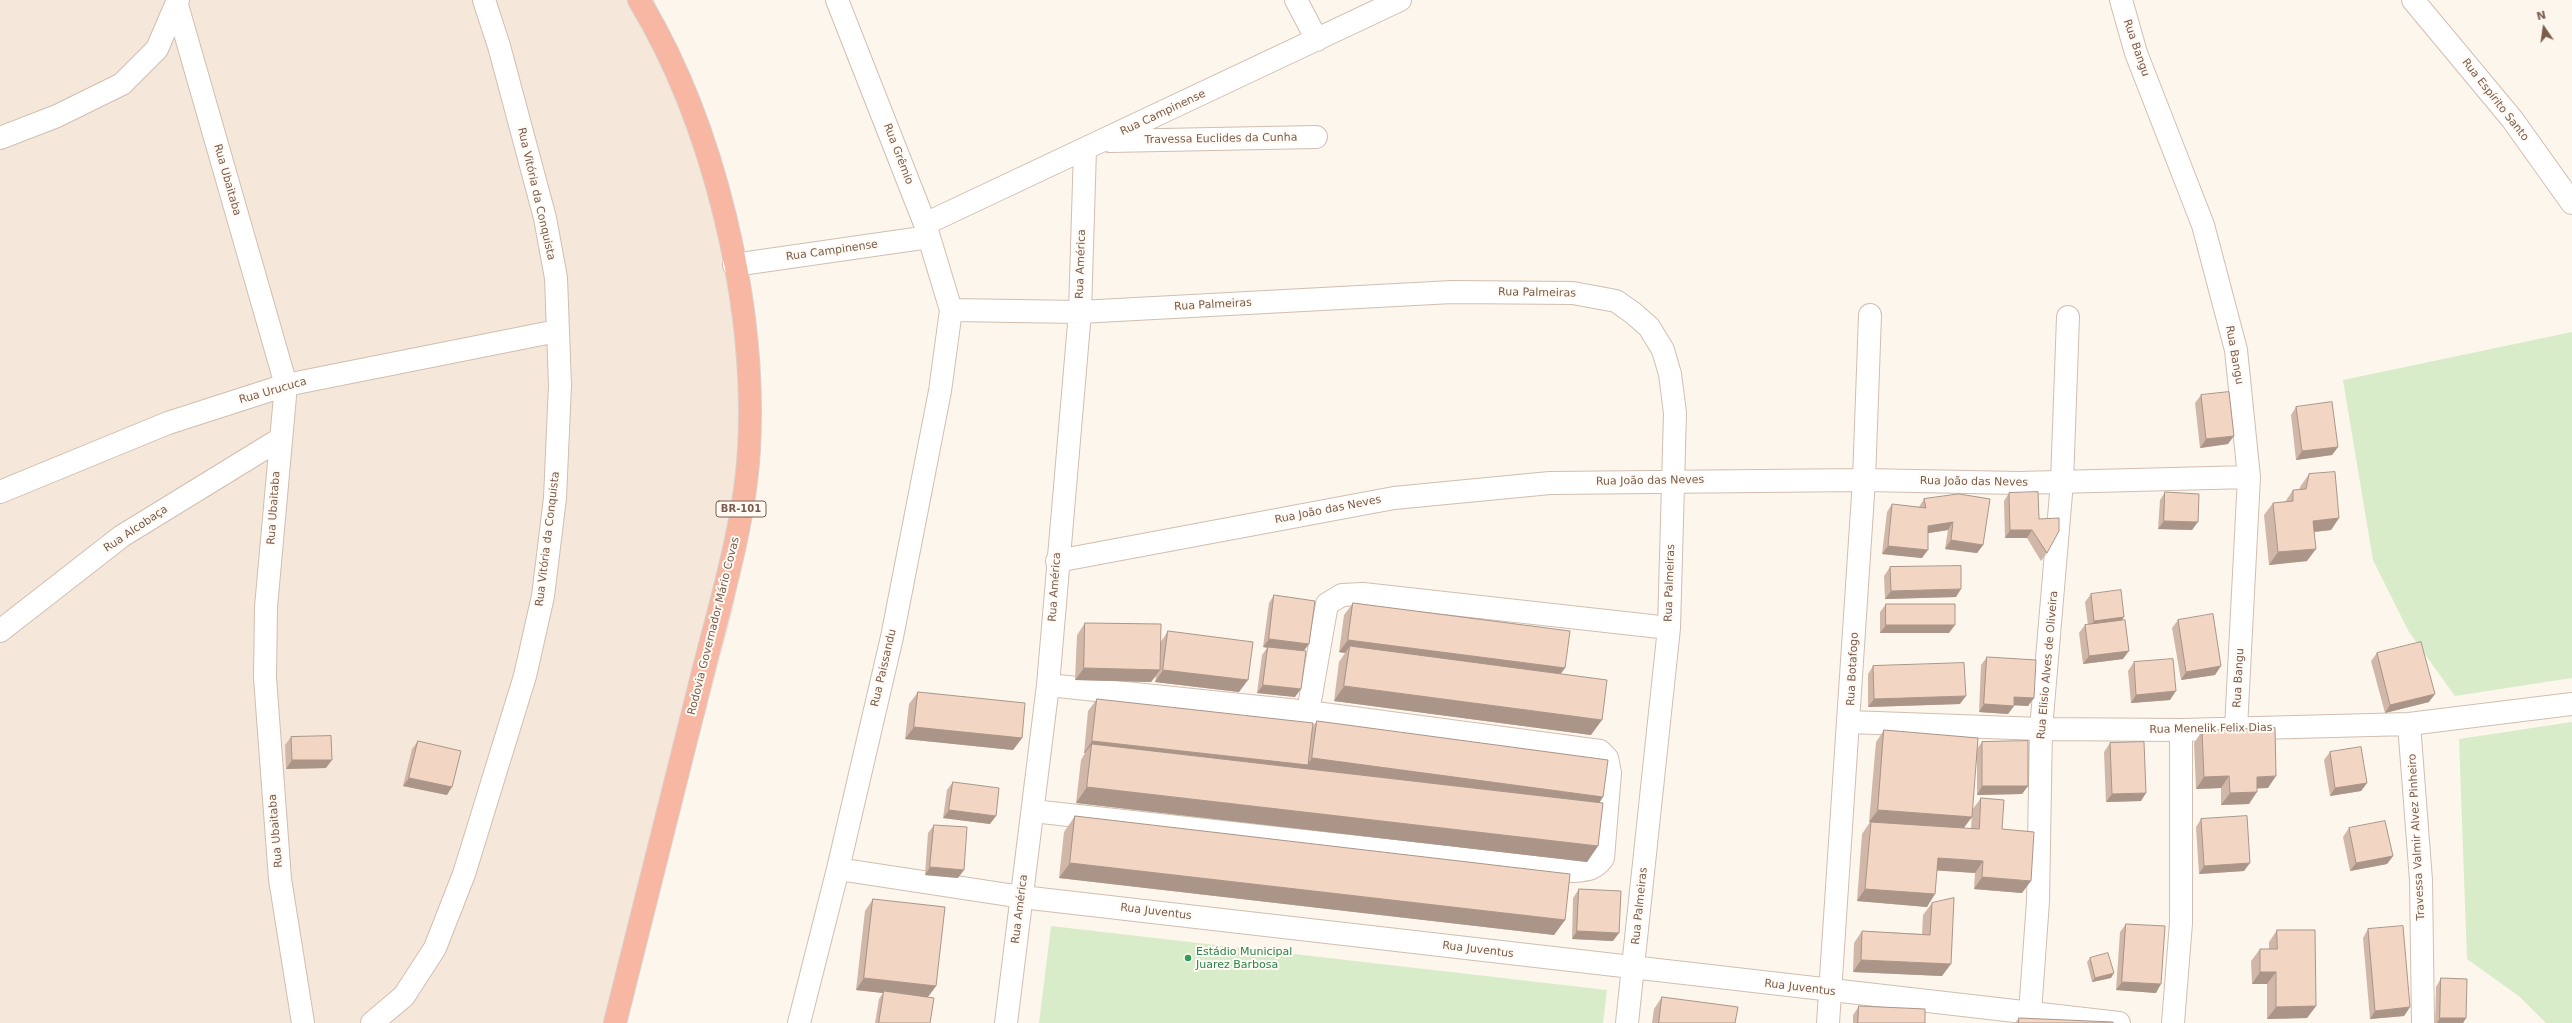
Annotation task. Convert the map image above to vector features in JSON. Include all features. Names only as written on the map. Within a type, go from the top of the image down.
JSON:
[{"type":"highway","name":"Rodovia Governador Mário Covas","points":[[615,1023],[739,519],[749,451],[750,391],[729,231],[708,153],[685,93],[639,0]]},
{"type":"street","name":"Rua Vitória da Conquista","points":[[372,1023],[404,996],[435,948],[464,874],[525,676],[543,596],[555,498],[560,385],[556,278],[544,218],[499,46],[484,0]]},
{"type":"street","name":"Rua Grêmio","points":[[837,0],[927,230],[951,310]]},
{"type":"street","points":[[1296,0],[1317,40]]},
{"type":"street","name":"Rua Campinense","points":[[734,264],[927,230],[1094,145],[1400,0]]},
{"type":"street","name":"Rua Bangu","points":[[2121,0],[2136,53],[2191,189],[2205,232],[2236,350],[2249,477],[2236,728]]},
{"type":"street","name":"Rua Espírito Santo","points":[[2414,0],[2512,119],[2572,203]]},
{"type":"street","points":[[0,138],[57,116],[122,84],[157,49],[177,3]]},
{"type":"street","name":"Rua Ubaitaba","points":[[177,3],[286,385],[266,607],[265,678],[280,879],[303,1023]]},
{"type":"street","name":"Travessa Euclides da Cunha","points":[[1094,145],[1316,137]]},
{"type":"street","name":"Rua América","points":[[1006,1023],[1048,685],[1057,561],[1094,145]]},
{"type":"street","name":"Rua Palmeiras","points":[[951,310],[1080,312],[1452,292],[1573,292],[1616,301],[1634,313],[1649,327],[1664,350],[1670,374],[1675,413],[1674,481],[1669,628],[1627,1023]]},
{"type":"street","name":"Rua Paissandu","points":[[800,1023],[838,870],[892,637],[940,391],[951,310]]},
{"type":"street","name":"Rua Botafogo","points":[[1828,1023],[1864,480],[1870,315]]},
{"type":"street","name":"Rua Elisio Alves de Oliveira","points":[[2030,1013],[2038,901],[2042,729],[2062,482],[2068,317]]},
{"type":"street","name":"Rua Urucuca","points":[[0,492],[168,423],[286,385],[557,331]]},
{"type":"street","name":"Rua Alcobaça","points":[[0,630],[122,536],[280,439]]},
{"type":"street","name":"Rua João das Neves","points":[[1057,561],[1394,498],[1550,483],[1864,480],[2062,482],[2249,477]]},
{"type":"street","points":[[1308,712],[1327,604],[1342,595],[1363,594],[1669,628]]},
{"type":"street","points":[[1033,811],[1574,871],[1589,870],[1597,866],[1604,858],[1610,773],[1607,758],[1600,751],[1308,712],[1048,685]]},
{"type":"street","name":"Rua Menelik Felix Dias","points":[[1849,722],[2042,729],[2181,730],[2409,724],[2572,704]]},
{"type":"street","name":"Travessa Valmir Alvez Pinheiro","points":[[2409,724],[2422,880],[2423,1023]]},
{"type":"street","points":[[2173,1023],[2181,923],[2181,730]]},
{"type":"street","name":"Rua Juventus","points":[[838,870],[1022,897],[1634,967],[1831,992],[2030,1013],[2094,1022],[2119,1023]]},
{"type":"shaded area","points":[[0,0],[654,0],[693,87],[752,313],[761,451],[733,610],[622,1023],[0,1023]]},
{"type":"green space","points":[[2572,332],[2572,678],[2455,696],[2409,632],[2373,560],[2343,380]]},
{"type":"green space","points":[[2572,722],[2572,1023],[2546,1023],[2520,997],[2467,959],[2459,739]]},
{"type":"green space","name":"Estádio Municipal Juarez Barbosa","points":[[1051,926],[1607,990],[1603,1023],[1039,1023]]},
{"type":"building","points":[[2229,392],[2234,436],[2206,439],[2201,395]]},
{"type":"building","points":[[2332,402],[2338,447],[2302,451],[2296,407]]},
{"type":"building","points":[[2335,472],[2339,518],[2313,521],[2316,549],[2278,552],[2273,503],[2293,501],[2293,490],[2306,489],[2309,474]]},
{"type":"building","points":[[2038,492],[2039,519],[2059,518],[2059,531],[2047,553],[2032,530],[2010,530],[2009,493]]},
{"type":"building","points":[[2165,492],[2199,494],[2198,522],[2164,521]]},
{"type":"building","points":[[1959,494],[1990,499],[1983,545],[1951,540],[1953,522],[1928,526],[1928,550],[1888,546],[1892,504],[1926,508],[1924,499]]},
{"type":"building","points":[[1961,566],[1961,589],[1891,591],[1890,567]]},
{"type":"building","points":[[2121,590],[2124,617],[2094,621],[2091,594]]},
{"type":"building","points":[[1274,595],[1315,601],[1309,644],[1269,639]]},
{"type":"building","points":[[1353,603],[1570,631],[1565,668],[1348,640]]},
{"type":"building","points":[[1886,604],[1955,604],[1955,625],[1886,625]]},
{"type":"building","points":[[2213,614],[2221,666],[2186,672],[2178,620]]},
{"type":"building","points":[[2125,620],[2129,651],[2089,656],[2085,625]]},
{"type":"building","points":[[1085,623],[1161,624],[1160,670],[1084,668]]},
{"type":"building","points":[[1168,631],[1253,642],[1248,680],[1163,670]]},
{"type":"building","points":[[2421,642],[2435,694],[2390,705],[2377,653]]},
{"type":"building","points":[[1350,646],[1607,680],[1602,720],[1344,686]]},
{"type":"building","points":[[1268,647],[1306,651],[1301,689],[1263,685]]},
{"type":"building","points":[[1987,657],[2036,660],[2034,698],[2014,697],[2014,706],[1984,704]]},
{"type":"building","points":[[2173,659],[2176,691],[2136,695],[2134,662]]},
{"type":"building","points":[[1964,663],[1966,696],[1874,699],[1873,666]]},
{"type":"building","points":[[918,692],[1025,703],[1022,738],[914,727]]},
{"type":"building","points":[[1097,699],[1313,723],[1308,765],[1092,741]]},
{"type":"building","points":[[1317,721],[1608,760],[1603,797],[1312,758]]},
{"type":"building","points":[[2275,728],[2276,776],[2257,777],[2257,792],[2230,793],[2229,776],[2204,777],[2202,731]]},
{"type":"building","points":[[1884,730],[1978,738],[1972,817],[1878,810]]},
{"type":"building","points":[[331,736],[332,760],[292,760],[291,737]]},
{"type":"building","points":[[418,741],[461,751],[452,787],[409,778]]},
{"type":"building","points":[[2028,741],[2028,786],[1982,786],[1982,742]]},
{"type":"building","points":[[2144,742],[2146,793],[2112,794],[2110,743]]},
{"type":"building","points":[[1092,744],[1603,803],[1598,846],[1087,787]]},
{"type":"building","points":[[2361,747],[2367,783],[2335,788],[2330,752]]},
{"type":"building","points":[[953,782],[999,788],[996,816],[949,810]]},
{"type":"building","points":[[1981,798],[2004,800],[2002,829],[2034,832],[2031,881],[1982,877],[1983,861],[1938,858],[1935,894],[1865,889],[1871,822],[1979,829]]},
{"type":"building","points":[[1075,816],[1570,874],[1565,920],[1070,863]]},
{"type":"building","points":[[2247,816],[2250,863],[2204,866],[2201,819]]},
{"type":"building","points":[[2385,821],[2393,856],[2356,863],[2349,828]]},
{"type":"building","points":[[934,825],[967,827],[964,870],[930,867]]},
{"type":"building","points":[[1579,889],[1621,891],[1619,933],[1577,931]]},
{"type":"building","points":[[1954,898],[1951,964],[1861,960],[1862,931],[1930,935],[1932,903]]},
{"type":"building","points":[[873,899],[945,907],[936,986],[864,978]]},
{"type":"building","points":[[2126,924],[2165,926],[2161,984],[2122,982]]},
{"type":"building","points":[[2403,926],[2410,1007],[2375,1011],[2368,929]]},
{"type":"building","points":[[2277,930],[2315,930],[2316,1006],[2276,1007],[2276,972],[2260,972],[2260,949],[2277,949]]},
{"type":"building","points":[[2108,953],[2114,973],[2095,978],[2090,958]]},
{"type":"building","points":[[2441,978],[2467,979],[2466,1018],[2440,1018]]},
{"type":"building","points":[[884,991],[934,998],[930,1023],[879,1023]]},
{"type":"building","points":[[1662,997],[1738,1007],[1735,1023],[1659,1023]]},
{"type":"building","points":[[1859,1006],[1925,1009],[1925,1023],[1858,1023]]},
{"type":"building","points":[[2019,1018],[2113,1022],[2113,1023],[2019,1023]]},
{"type":"place","name":"Estádio Municipal Juarez Barbosa","points":[[1188,958]]}]
